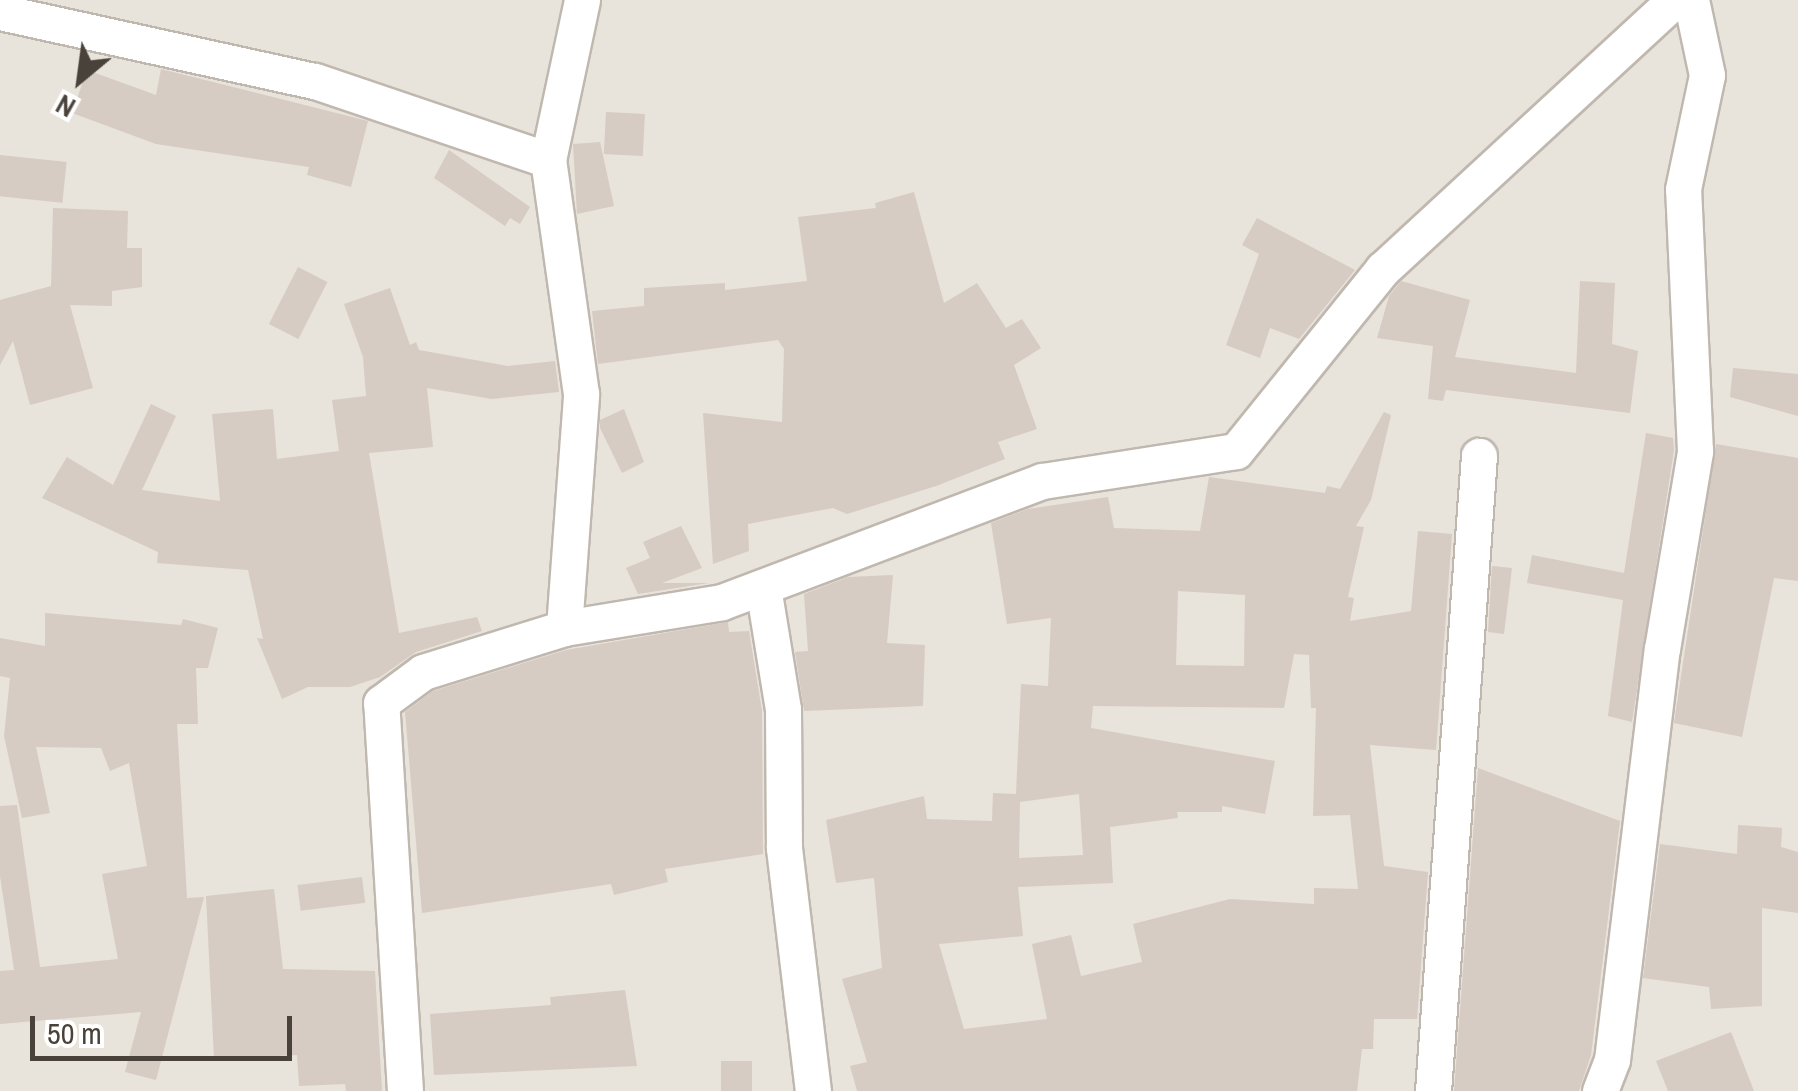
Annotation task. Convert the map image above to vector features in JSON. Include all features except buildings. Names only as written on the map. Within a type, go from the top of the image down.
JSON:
[{"type":"street","points":[[564,628],[581,394],[548,160],[582,0]]},
{"type":"street","points":[[405,1091],[381,703],[423,672],[564,628],[722,602],[1042,481],[1236,452],[1383,269],[1674,0]]},
{"type":"street","points":[[1600,1091],[1612,1060],[1662,649],[1695,450],[1683,188],[1707,75],[1691,0]]},
{"type":"street","points":[[0,12],[315,81],[548,160]]},
{"type":"street","points":[[1433,1091],[1479,456]]},
{"type":"street","points":[[762,587],[783,709],[784,848],[813,1091]]},
{"type":"shaded area","points":[[0,0],[1798,0],[1798,1091],[0,1091]]}]
